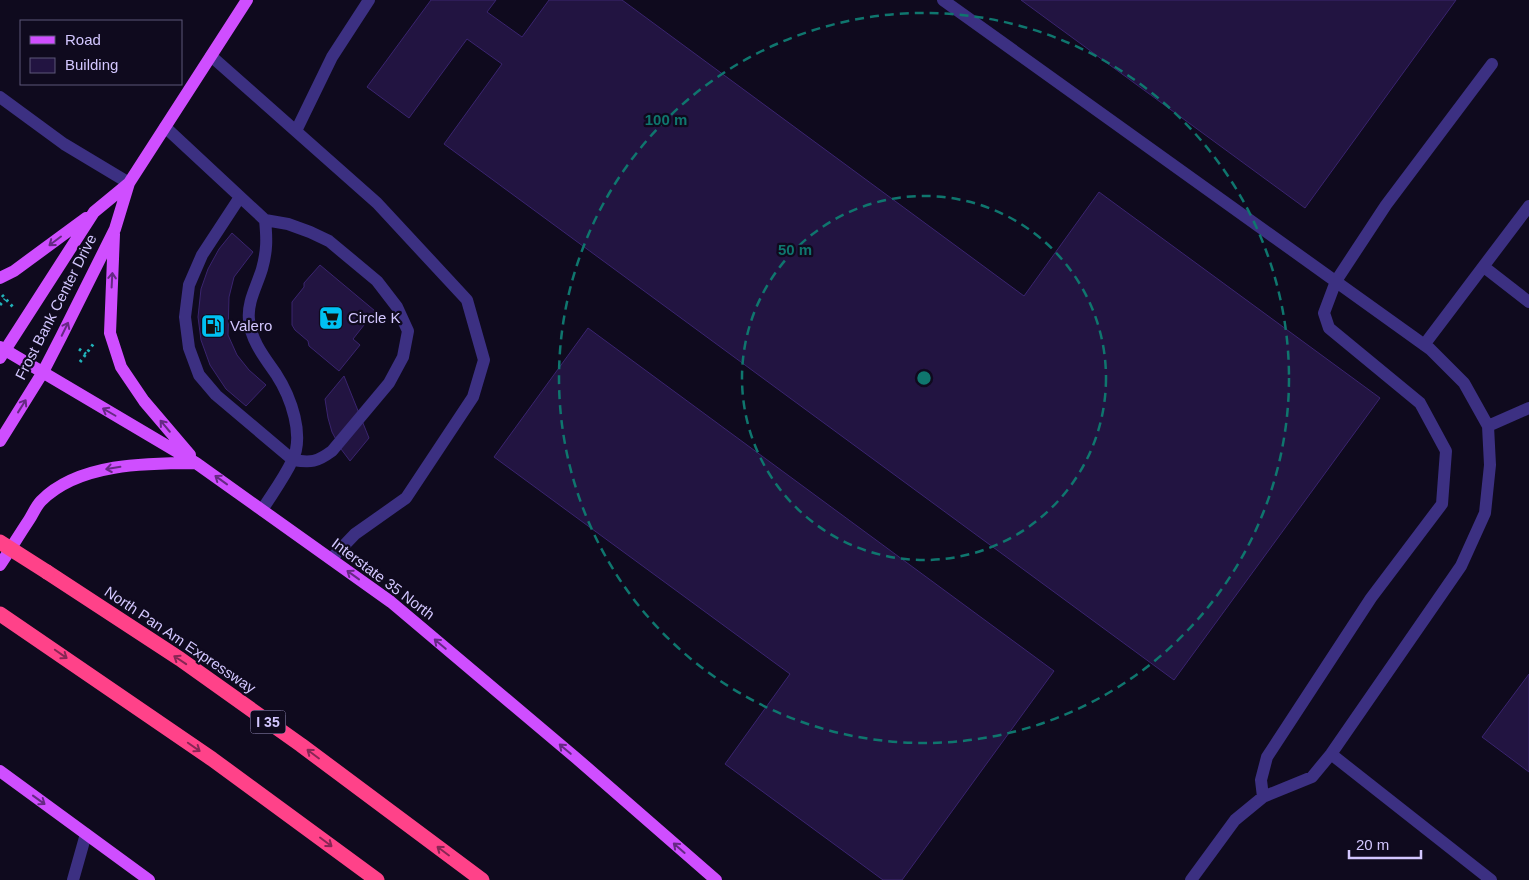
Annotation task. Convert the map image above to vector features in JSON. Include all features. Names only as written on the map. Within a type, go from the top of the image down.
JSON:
[{"type":"highway","name":"North Pan Am Expressway","points":[[0,542],[188,665],[301,745],[482,880]]},
{"type":"highway","points":[[0,614],[212,759],[377,880]]},
{"type":"main road","name":"Frost Bank Center Drive","points":[[2,351],[94,212],[128,183],[247,0]]},
{"type":"main road","name":"Frost Bank Center Drive","points":[[0,441],[43,372],[115,230],[128,183]]},
{"type":"main road","points":[[0,278],[21,266],[94,212]]},
{"type":"main road","points":[[115,230],[110,333],[121,367],[144,402],[196,463]]},
{"type":"main road","name":"Interstate 35 North","points":[[2,351],[43,372],[196,463],[391,602],[576,758],[716,880]]},
{"type":"main road","points":[[0,565],[41,502],[59,487],[84,476],[105,470],[158,463],[196,463]]},
{"type":"main road","points":[[0,771],[149,880]]},
{"type":"lane","points":[[296,131],[332,57],[369,0]]},
{"type":"lane","points":[[943,0],[1424,345],[1464,383],[1488,426],[1490,465],[1485,514],[1461,566],[1331,754],[1312,777],[1264,798],[1235,820],[1191,880]]},
{"type":"lane","points":[[211,56],[377,203],[467,300],[484,360],[473,398],[406,498],[354,534],[331,559]]},
{"type":"lane","points":[[1264,798],[1261,780],[1267,757],[1371,598],[1442,504],[1446,452],[1420,403],[1329,328],[1324,313],[1336,281],[1386,205],[1492,64]]},
{"type":"lane","points":[[0,97],[64,144],[128,183]]},
{"type":"lane","points":[[165,127],[265,220],[288,224],[329,241],[376,281],[397,307],[408,331],[404,357],[389,383],[332,451],[322,459],[309,462],[293,460],[216,394],[199,375],[189,348],[185,317],[189,285],[202,255],[240,197]]},
{"type":"lane","points":[[1424,345],[1529,206]]},
{"type":"lane","points":[[262,510],[293,460],[298,441],[294,418],[287,396],[256,341],[249,320],[250,304],[262,270],[267,247],[265,220]]},
{"type":"lane","points":[[1484,266],[1529,302]]},
{"type":"lane","points":[[1488,426],[1529,408]]},
{"type":"lane","points":[[1331,754],[1491,880]]},
{"type":"lane","points":[[73,880],[86,834]]},
{"type":"path","points":[[0,292],[15,309]]},
{"type":"path","points":[[0,305],[5,299]]},
{"type":"path","points":[[80,362],[95,342]]},
{"type":"path","points":[[79,348],[86,354]]},
{"type":"building","points":[[431,0],[496,0],[487,12],[522,37],[549,0],[622,0],[1024,296],[1099,192],[1380,398],[1174,680],[444,144],[502,64],[467,39],[409,118],[367,87]]},
{"type":"building","points":[[1021,0],[1456,0],[1305,208]]},
{"type":"building","name":"Valero","points":[[232,233],[253,252],[234,277],[229,297],[228,335],[237,355],[249,370],[266,385],[246,406],[226,389],[210,365],[201,340],[198,317],[201,289],[208,269],[219,249]]},
{"type":"building","name":"Circle K","points":[[320,265],[375,311],[353,339],[360,345],[339,371],[309,346],[308,341],[292,325],[292,302],[304,287],[304,283]]},
{"type":"building","points":[[588,328],[1054,671],[902,880],[883,880],[725,764],[790,674],[494,457]]},
{"type":"building","points":[[344,376],[369,438],[350,461],[332,432],[325,399]]},
{"type":"building","points":[[1529,674],[1529,772],[1482,737]]},
{"type":"place","name":"Circle K","points":[[331,318]]},
{"type":"place","name":"Valero","points":[[213,326]]}]
